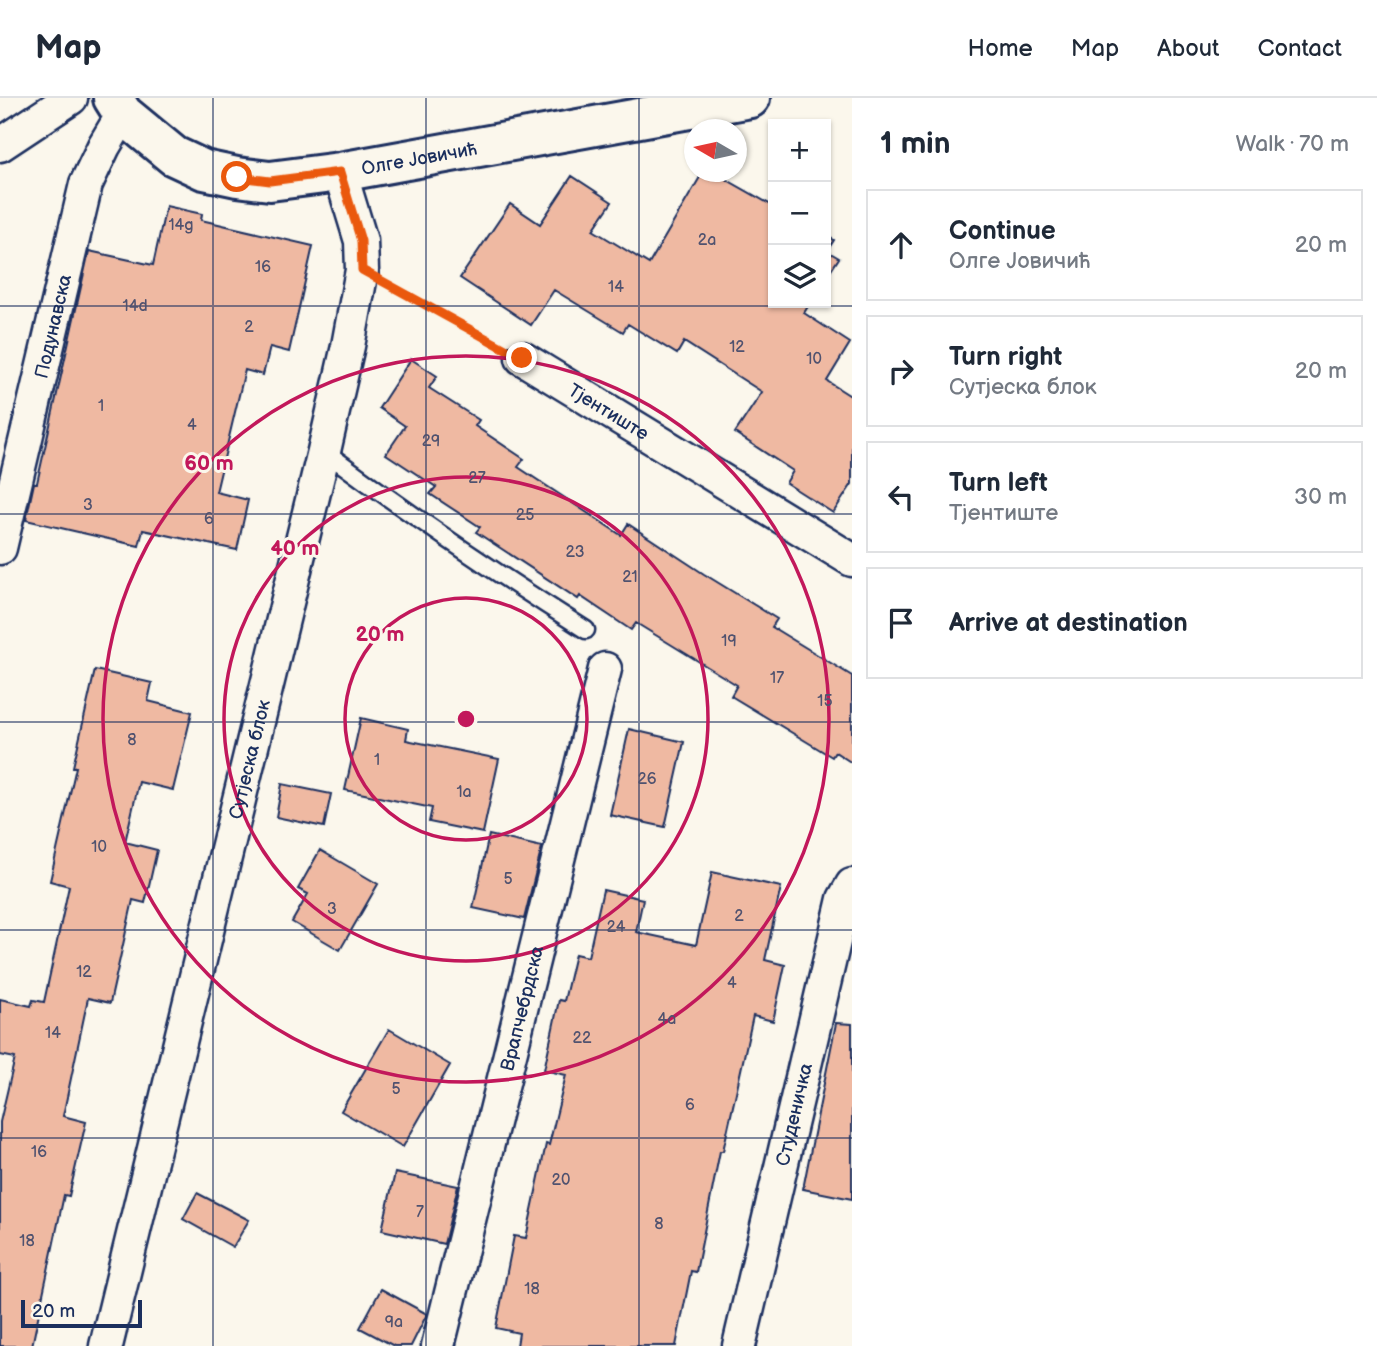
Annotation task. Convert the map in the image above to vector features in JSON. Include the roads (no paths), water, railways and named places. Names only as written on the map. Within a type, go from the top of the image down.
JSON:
[{"type":"street","points":[[0,145],[71,98]]},
{"type":"street","name":"Олге Јовичић","points":[[118,106],[174,156],[204,170],[270,181],[340,172],[750,98]]},
{"type":"street","name":"Подунавска","points":[[0,548],[86,184],[104,146],[118,106]]},
{"type":"street","name":"Сутјеска блок","points":[[106,1346],[348,346],[362,270],[361,241],[340,172]]},
{"type":"street","name":"Тјентиште","points":[[522,358],[852,560]]},
{"type":"street","name":"Врапчебрдска","points":[[438,1346],[606,669]]},
{"type":"street","name":"Студеничка","points":[[739,1346],[844,899],[852,885]]},
{"type":"lane","points":[[324,450],[410,514],[586,630]]}]
